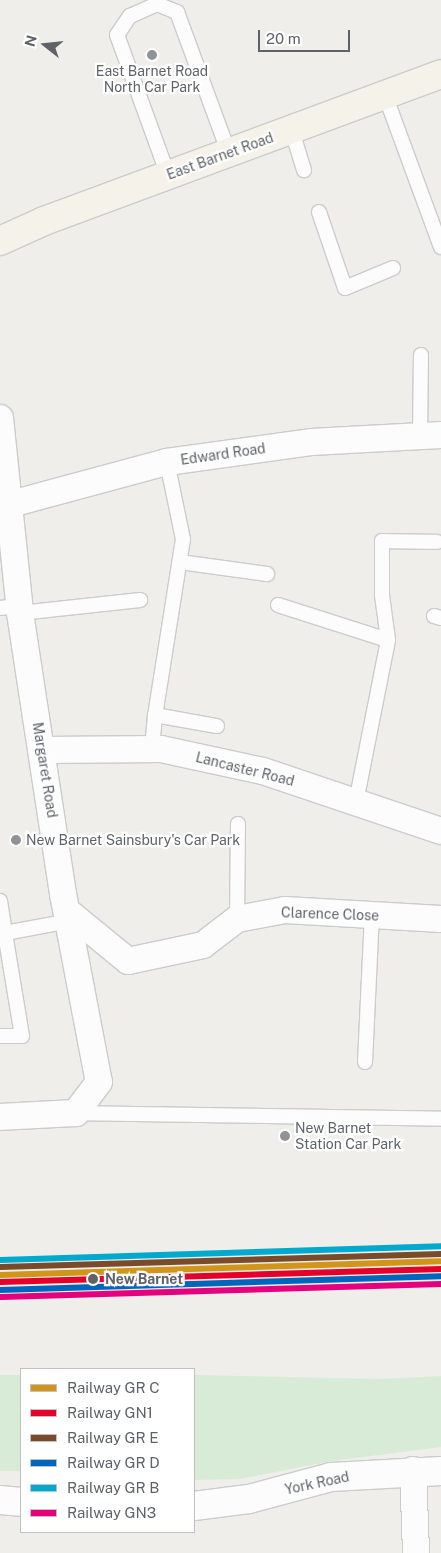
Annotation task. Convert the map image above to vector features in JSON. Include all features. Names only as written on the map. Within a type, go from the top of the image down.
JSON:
[{"type":"main road","name":"East Barnet Road","points":[[0,241],[44,221],[229,152],[292,131],[441,74]]},
{"type":"street","name":"Margaret Road","points":[[0,418],[13,609],[42,750],[68,916],[98,1082],[76,1113]]},
{"type":"street","name":"Edward Road","points":[[7,510],[167,462],[312,442],[431,435]]},
{"type":"street","name":"Lancaster Road","points":[[42,750],[152,749],[263,771],[441,831]]},
{"type":"street","name":"Clarence Close","points":[[68,916],[128,961],[203,945],[236,919],[285,910],[441,919]]},
{"type":"street","points":[[0,1117],[76,1113]]},
{"type":"street","points":[[413,1470],[416,1553]]},
{"type":"street","name":"York Road","points":[[195,1506],[249,1499],[331,1477],[413,1470],[441,1471]]},
{"type":"street","points":[[0,1500],[20,1502]]},
{"type":"lane","points":[[168,175],[117,35],[130,16],[158,4],[177,12],[229,152]]},
{"type":"lane","points":[[385,95],[441,247]]},
{"type":"lane","points":[[292,131],[304,170]]},
{"type":"lane","points":[[319,212],[345,288],[393,268]]},
{"type":"lane","points":[[420,355],[431,435]]},
{"type":"lane","points":[[152,749],[155,715],[183,539],[167,462]]},
{"type":"lane","points":[[356,802],[388,640],[382,595],[382,541],[437,542]]},
{"type":"lane","points":[[180,562],[267,574]]},
{"type":"lane","points":[[13,609],[140,600]]},
{"type":"lane","points":[[278,605],[388,640]]},
{"type":"lane","points":[[155,715],[217,726]]},
{"type":"lane","points":[[236,919],[238,824]]},
{"type":"lane","points":[[0,901],[22,1036],[0,1036]]},
{"type":"lane","points":[[365,1062],[372,914]]},
{"type":"lane","points":[[5,933],[68,916]]},
{"type":"lane","points":[[76,1113],[441,1119]]},
{"type":"green space","points":[[0,1375],[20,1375],[20,1471],[0,1471]]},
{"type":"green space","points":[[195,1375],[381,1379],[441,1376],[441,1447],[332,1461],[240,1479],[195,1480]]},
{"type":"transit line","points":[[0,1260],[441,1246]]},
{"type":"transit line","points":[[0,1267],[441,1254]]},
{"type":"transit line","points":[[0,1275],[441,1261]]},
{"type":"transit line","points":[[0,1290],[441,1276]]},
{"type":"rail line","name":"GN1","points":[[0,1282],[441,1269]]},
{"type":"rail line","name":"GN3","points":[[1,1297],[441,1284]]},
{"type":"place","name":"East Barnet Road North Car Park","points":[[152,55]]},
{"type":"place","name":"New Barnet Sainsbury's Car Park","points":[[16,840]]},
{"type":"place","name":"New Barnet Station Car Park","points":[[285,1136]]},
{"type":"place","name":"New Barnet","points":[[93,1279]]}]
